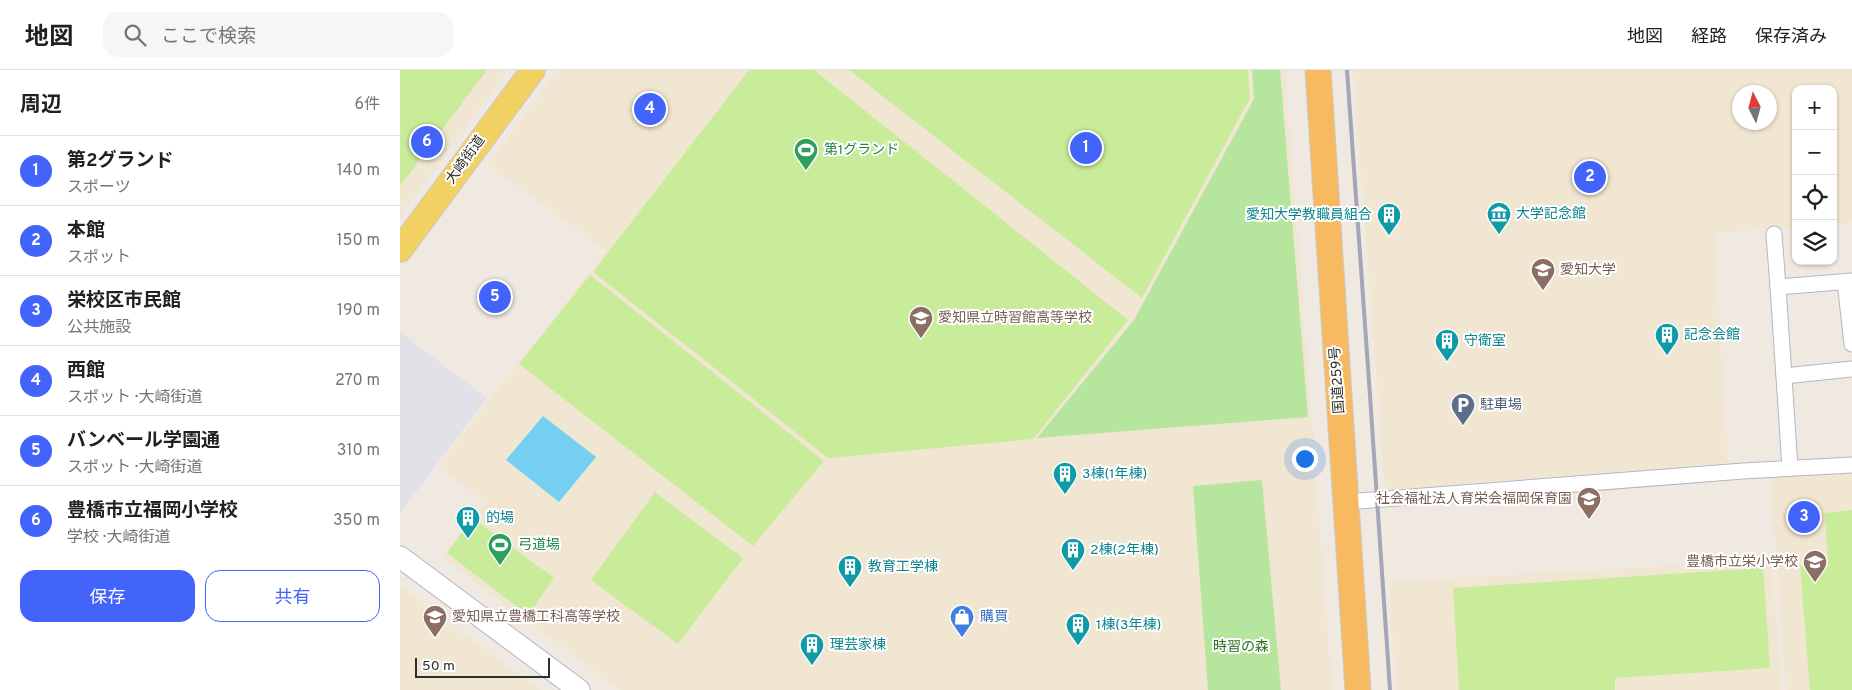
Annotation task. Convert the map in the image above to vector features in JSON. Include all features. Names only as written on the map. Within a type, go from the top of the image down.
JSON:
[{"type":"highway","name":"国道259号","points":[[1318,70],[1358,690]]},
{"type":"main road","name":"大崎街道","points":[[400,250],[533,70]]},
{"type":"main road","points":[[400,556],[580,690]]},
{"type":"street","points":[[1774,234],[1790,468]]},
{"type":"street","points":[[1778,287],[1849,281],[1852,344]]},
{"type":"street","points":[[1784,376],[1852,369]]},
{"type":"street","points":[[1346,502],[1790,468],[1852,465]]},
{"type":"shaded area","points":[[400,70],[508,70],[400,215]]},
{"type":"shaded area","name":"愛知県立時習館高等学校","points":[[558,70],[1285,70],[1332,690],[620,690],[442,557],[484,502],[438,466],[606,251],[488,165]]},
{"type":"shaded area","name":"愛知大学","points":[[1353,70],[1852,70],[1852,222],[1837,224],[1837,85],[1792,85],[1792,227],[1714,233],[1728,463],[1385,490]]},
{"type":"shaded area","points":[[400,332],[487,398],[400,513]]},
{"type":"shaded area","name":"豊橋市立栄小学校","points":[[1852,471],[1852,690],[1786,690],[1770,476]]},
{"type":"shaded area","points":[[1771,560],[1782,690],[1396,690],[1389,582]]},
{"type":"shaded area","name":"愛知県立豊橋工科高等学校","points":[[400,586],[539,690],[400,690]]},
{"type":"green space","points":[[400,70],[487,70],[400,186]]},
{"type":"green space","name":"第1グランド","points":[[749,70],[814,70],[1128,320],[1033,439],[828,458],[593,272]]},
{"type":"green space","points":[[849,70],[1248,70],[1250,98],[1142,298]]},
{"type":"green space","points":[[1252,70],[1280,70],[1308,417],[1037,438],[1134,320],[1254,99]]},
{"type":"green space","points":[[590,275],[824,461],[753,546],[519,364]]},
{"type":"green space","name":"時習の森","points":[[1262,480],[1281,690],[1208,690],[1193,486]]},
{"type":"green space","points":[[655,492],[743,558],[678,644],[591,580]]},
{"type":"green space","points":[[1852,510],[1852,690],[1810,690],[1800,566],[1828,563],[1825,513]]},
{"type":"green space","name":"弓道場","points":[[473,518],[554,578],[528,615],[447,553]]},
{"type":"green space","points":[[1763,568],[1770,668],[1615,678],[1615,690],[1459,690],[1453,588]]},
{"type":"water","points":[[543,416],[596,457],[559,502],[506,460]]},
{"type":"railway","points":[[1347,70],[1390,690]]},
{"type":"place","name":"西館","points":[[650,109]]},
{"type":"place","name":"豊橋市立福岡小学校","points":[[427,142]]},
{"type":"place","name":"第2グランド","points":[[1086,148]]},
{"type":"place","name":"第1グランド","points":[[806,171]]},
{"type":"place","name":"本館","points":[[1590,177]]},
{"type":"place","name":"大学記念館","points":[[1499,235]]},
{"type":"place","name":"愛知大学教職員組合","points":[[1389,236]]},
{"type":"place","name":"愛知大学","points":[[1543,291]]},
{"type":"place","name":"バンベール学園通","points":[[495,297]]},
{"type":"place","name":"愛知県立時習館高等学校","points":[[921,339]]},
{"type":"place","name":"記念会館","points":[[1667,356]]},
{"type":"place","name":"守衛室","points":[[1447,362]]},
{"type":"place","name":"駐車場","points":[[1463,426]]},
{"type":"place","name":"3棟(1年棟)","points":[[1065,495]]},
{"type":"place","name":"栄校区市民館","points":[[1804,517]]},
{"type":"place","name":"社会福祉法人育栄会福岡保育園","points":[[1589,520]]},
{"type":"place","name":"的場","points":[[468,539]]},
{"type":"place","name":"弓道場","points":[[500,566]]},
{"type":"place","name":"2棟(2年棟)","points":[[1073,571]]},
{"type":"place","name":"豊橋市立栄小学校","points":[[1815,583]]},
{"type":"place","name":"教育工学棟","points":[[850,588]]},
{"type":"place","name":"愛知県立豊橋工科高等学校","points":[[435,638]]},
{"type":"place","name":"購買","points":[[962,638]]},
{"type":"place","name":"1棟(3年棟)","points":[[1078,646]]},
{"type":"place","name":"理芸家棟","points":[[812,666]]}]
